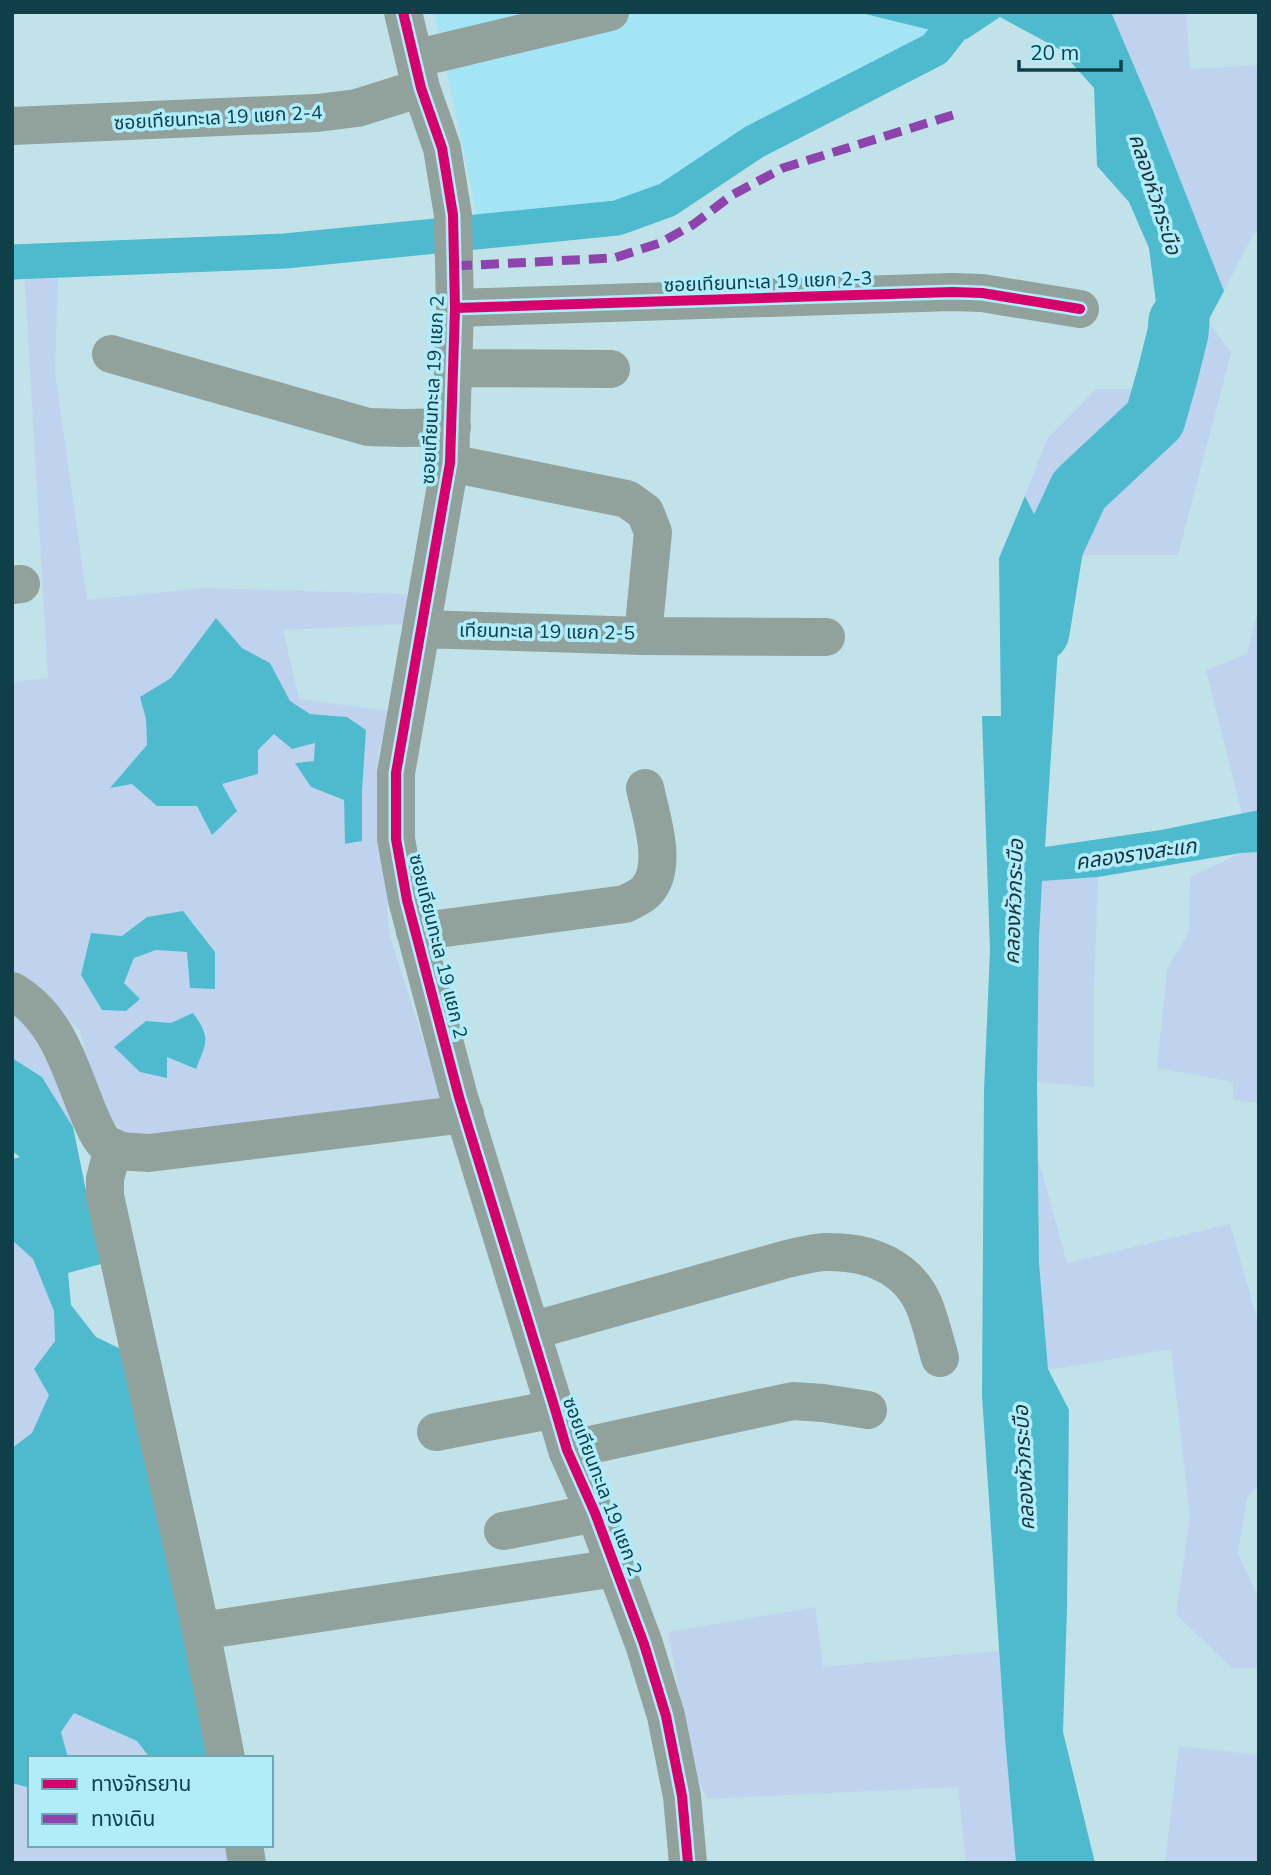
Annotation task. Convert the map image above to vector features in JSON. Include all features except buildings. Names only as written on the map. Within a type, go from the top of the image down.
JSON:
[{"type":"street","name":"ซอยเทียนทะเล 19 แยก 2","points":[[403,12],[418,74],[442,148],[453,215],[455,309],[451,445],[396,773],[396,839],[415,932],[465,1114],[567,1450],[595,1513],[644,1644],[666,1716],[682,1796],[688,1863]]},
{"type":"street","name":"ซอยเทียนทะเล 19 แยก 2-4","points":[[12,126],[317,113],[357,108],[418,74],[610,12]]},
{"type":"street","name":"ซอยเทียนทะเล 19 แยก 2-3","points":[[455,309],[952,292],[982,293],[1080,309]]},
{"type":"street","name":"เทียนทะเล 19 แยก 2-5","points":[[111,354],[368,427],[403,428],[627,499],[645,512],[653,532],[643,636],[421,629]]},
{"type":"street","points":[[454,368],[611,369]]},
{"type":"street","points":[[643,636],[826,637]]},
{"type":"street","points":[[415,932],[625,904],[647,891],[657,873],[657,853],[645,788]]},
{"type":"street","points":[[12,991],[28,1000],[54,1032],[95,1128],[106,1144],[121,1151],[149,1153],[465,1114]]},
{"type":"street","points":[[113,1147],[106,1179],[106,1196],[226,1756]]},
{"type":"street","points":[[531,1331],[787,1259],[828,1251],[860,1255],[888,1264],[910,1280],[924,1305],[940,1358]]},
{"type":"street","points":[[567,1450],[793,1401],[823,1402],[868,1410]]},
{"type":"street","points":[[436,1432],[555,1409]]},
{"type":"street","points":[[503,1531],[595,1513]]},
{"type":"street","points":[[201,1631],[615,1568]]},
{"type":"shaded area","points":[[434,12],[857,12],[967,39],[871,101],[779,143],[649,219],[605,227],[482,239]]},
{"type":"shaded area","points":[[1111,12],[1186,12],[1190,69],[1259,65],[1259,232],[1254,233],[1224,291],[1152,108]]},
{"type":"shaded area","points":[[24,269],[58,276],[55,371],[87,600],[201,588],[407,594],[407,624],[283,630],[299,699],[390,711],[378,754],[389,933],[442,1100],[151,1139],[128,1135],[99,1110],[80,1031],[45,996],[12,986],[12,682],[48,678]],"holes":[[[216,618],[242,648],[270,663],[289,701],[310,714],[347,717],[362,791],[361,842],[345,844],[344,800],[311,787],[296,763],[315,761],[315,743],[292,749],[274,733],[222,784],[212,834],[197,806],[157,806],[132,784],[111,788],[147,745],[146,719],[141,697],[171,678]],[[183,911],[215,952],[156,950],[134,958],[124,984],[140,1000],[81,975],[91,933],[122,936]],[[146,1021],[171,1023],[206,1031],[195,1069],[167,1057],[167,1077]]]},
{"type":"shaded area","points":[[1208,321],[1231,353],[1178,555],[1086,555],[1063,572],[1025,496],[1047,439],[1096,389],[1138,389],[1171,413]]},
{"type":"shaded area","points":[[1259,604],[1259,810],[1242,814],[1206,670],[1247,654]]},
{"type":"shaded area","points":[[1259,852],[1259,1103],[1233,1100],[1233,1082],[1157,1068],[1167,970],[1189,931],[1190,877],[1241,853]]},
{"type":"shaded area","points":[[1098,877],[1094,1087],[1037,1082],[1042,881]]},
{"type":"shaded area","points":[[12,1016],[36,1031],[57,1068],[73,1127],[42,1077],[12,1058]]},
{"type":"shaded area","points":[[1038,1158],[1067,1263],[1230,1224],[1259,1326],[1259,1485],[1247,1498],[1238,1553],[1259,1599],[1259,1668],[1232,1668],[1176,1614],[1190,1517],[1171,1349],[1048,1370],[1039,1263]]},
{"type":"shaded area","points":[[12,1240],[33,1259],[54,1311],[55,1341],[34,1369],[50,1395],[32,1433],[12,1448]]},
{"type":"shaded area","points":[[815,1607],[823,1667],[999,1651],[1016,1863],[966,1863],[958,1787],[707,1799],[695,1773],[668,1632]]},
{"type":"shaded area","points":[[74,1713],[137,1741],[148,1756],[67,1756],[61,1732]]},
{"type":"shaded area","points":[[1179,1746],[1259,1755],[1259,1863],[1165,1863]]},
{"type":"shaded area","points":[[12,1783],[28,1787],[28,1847],[231,1847],[235,1863],[12,1863]]},
{"type":"water","points":[[857,12],[1111,12],[1224,291],[1208,321],[1171,413],[1138,389],[1159,326],[1149,248],[1129,202],[1097,166],[1094,88],[1059,49],[1000,17],[967,39]]},
{"type":"water","name":"คลองรางสะแก","points":[[1025,496],[1063,572],[1045,847],[1161,830],[1259,810],[1259,852],[1098,877],[1042,881],[1037,1082],[1039,1263],[1048,1369],[1069,1410],[1063,1732],[1095,1863],[1016,1863],[982,1396],[984,1091],[990,951],[982,716],[1001,716],[999,558]]},
{"type":"water","points":[[216,618],[242,648],[270,663],[290,701],[310,714],[347,717],[366,730],[362,841],[345,844],[344,800],[311,787],[295,763],[314,761],[315,743],[292,749],[274,734],[258,750],[258,774],[222,784],[237,811],[212,835],[197,806],[157,806],[132,784],[110,788],[147,745],[146,719],[140,697],[171,678]]},
{"type":"water","points":[[183,911],[215,952],[215,989],[190,988],[187,952],[156,950],[134,958],[124,983],[140,999],[126,1011],[102,1010],[81,975],[91,933],[122,936],[147,917]]},
{"type":"water","points":[[193,1013],[205,1034],[203,1052],[196,1069],[167,1057],[167,1078],[140,1072],[114,1047],[146,1021],[171,1023]]},
{"type":"water","points":[[12,1058],[42,1077],[73,1127],[101,1264],[68,1273],[71,1305],[96,1337],[125,1351],[212,1756],[148,1756],[137,1741],[74,1713],[61,1732],[67,1756],[28,1756],[28,1787],[12,1783],[12,1448],[32,1433],[49,1395],[34,1369],[55,1341],[54,1311],[33,1259],[12,1240],[12,1159],[20,1157],[12,1151]]},
{"type":"waterway","points":[[12,262],[285,251],[617,218],[667,200],[754,142],[935,49],[964,12]]},
{"type":"waterway","name":"คลองหัวกระบือ","points":[[1039,632],[1053,546],[1079,490],[1155,419],[1179,321]]},
{"type":"marked path","points":[[454,266],[614,258],[660,243],[694,224],[732,195],[783,168],[953,115]]},
{"type":"cycle path","points":[[403,12],[421,88],[442,148],[453,215],[455,308],[450,463],[396,773],[396,839],[407,900],[459,1097],[567,1450],[595,1513],[644,1644],[666,1716],[682,1796],[688,1863]]},
{"type":"cycle path","points":[[455,308],[952,292],[982,293],[1080,309]]}]
